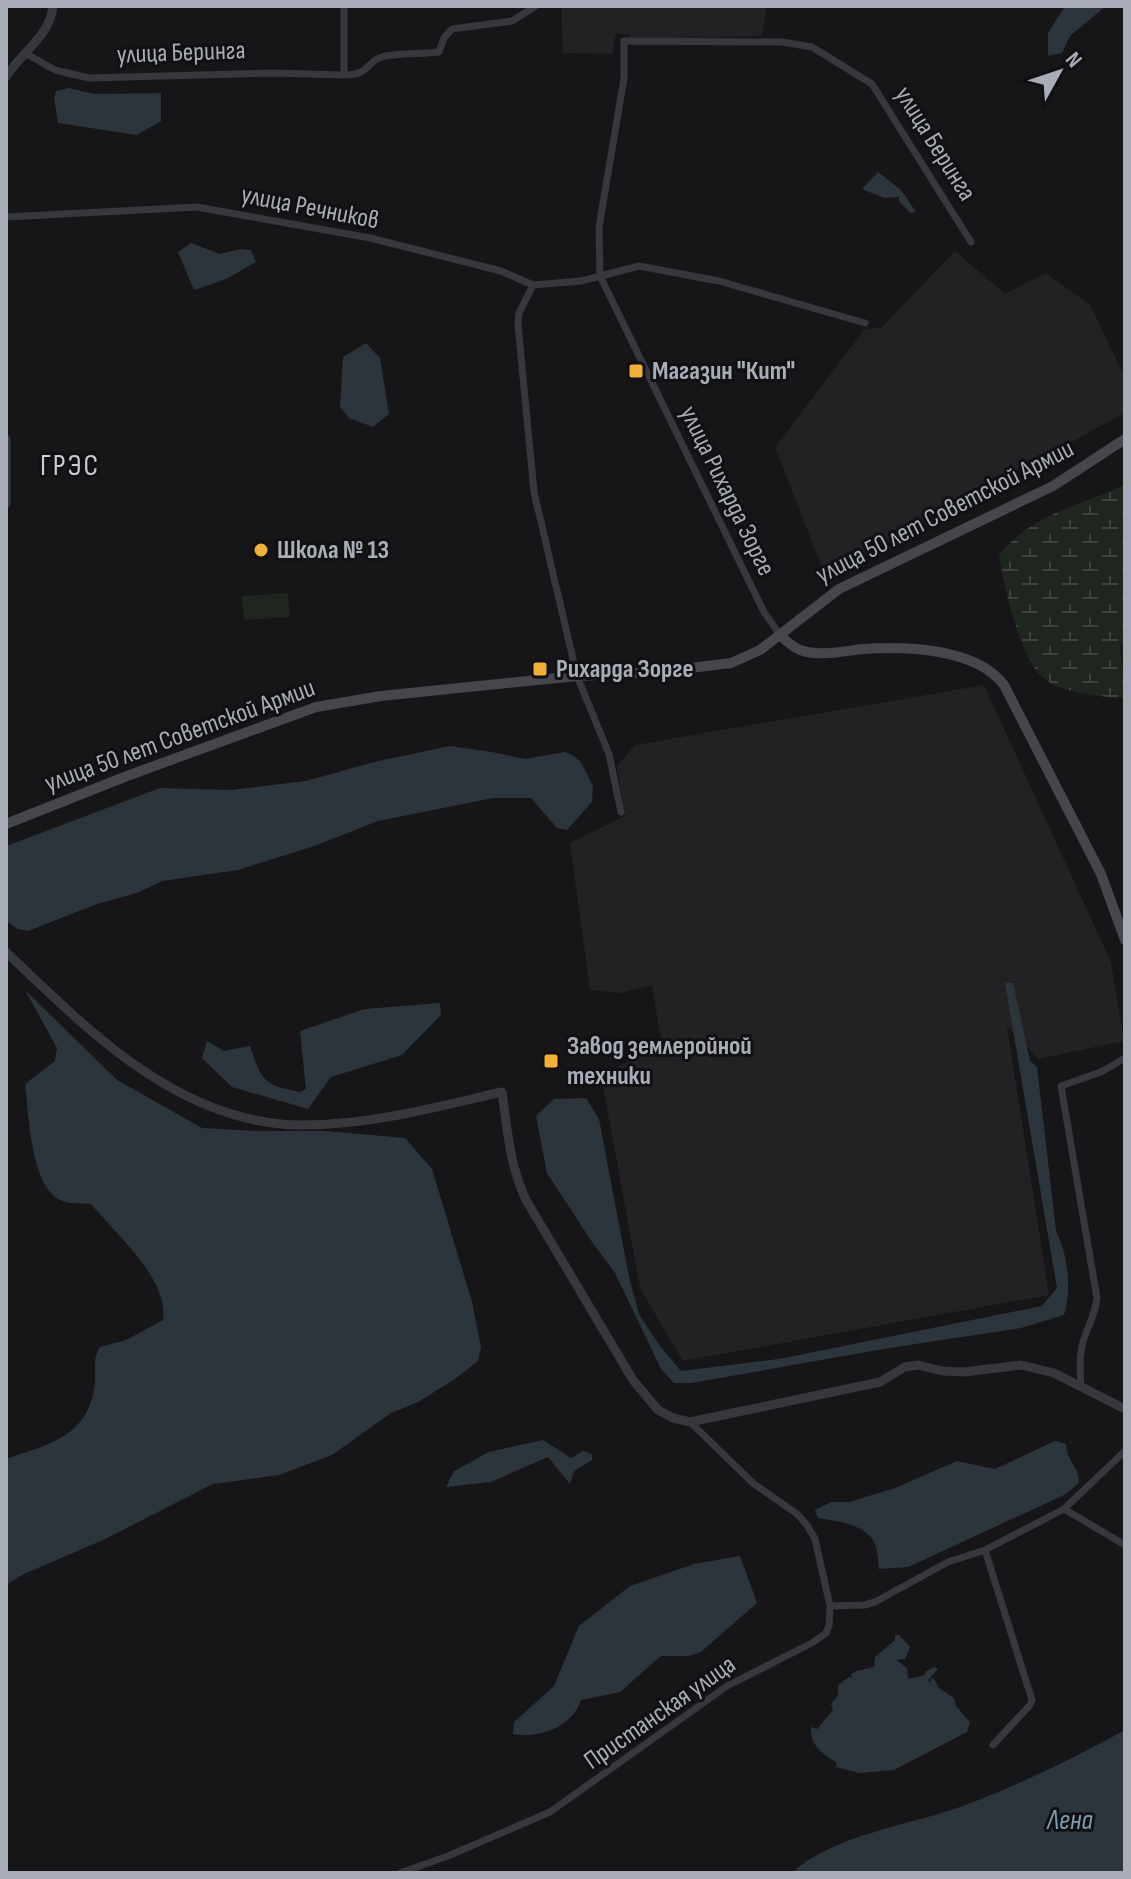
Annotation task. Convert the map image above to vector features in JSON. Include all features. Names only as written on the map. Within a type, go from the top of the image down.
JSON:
[{"type":"main road","name":"улица 50 лет Советской Армии","points":[[6,824],[316,707],[381,696],[731,663],[760,650],[839,589],[1053,486],[1125,439]]},
{"type":"main road","points":[[780,635],[792,646],[811,653],[891,648],[942,653],[971,661],[996,673],[1101,874],[1125,940]]},
{"type":"street","points":[[6,77],[46,31],[53,6]]},
{"type":"street","points":[[344,6],[344,75]]},
{"type":"street","name":"улица Беринга","points":[[25,53],[55,70],[89,78],[272,73],[344,75],[365,72],[379,58],[386,56],[439,52],[444,38],[452,29],[512,21],[536,6]]},
{"type":"street","name":"улица Беринга","points":[[624,41],[782,42],[801,44],[822,52],[872,84],[971,242]]},
{"type":"street","name":"улица Рихарда Зорге","points":[[624,41],[624,78],[599,227],[600,276],[757,598],[780,635]]},
{"type":"street","name":"улица Речников","points":[[6,217],[197,207],[370,238],[501,271],[533,285],[581,281],[600,276]]},
{"type":"street","points":[[600,276],[639,266],[700,276],[865,323]]},
{"type":"street","points":[[533,285],[519,313],[518,325],[534,492],[577,676],[609,754],[621,812]]},
{"type":"street","points":[[6,439],[6,504]]},
{"type":"street","points":[[6,954],[113,1049],[172,1089],[221,1112],[278,1124],[336,1123],[502,1092],[511,1158],[517,1182],[526,1200],[633,1380],[658,1410],[673,1418],[690,1422],[880,1382],[905,1367],[918,1365],[964,1372],[1021,1365],[1054,1373],[1125,1409]]},
{"type":"street","points":[[1081,1387],[1079,1364],[1097,1298],[1061,1086],[1101,1072],[1125,1058]]},
{"type":"street","points":[[690,1422],[754,1484],[797,1514],[807,1525],[815,1539],[830,1606],[875,1602],[948,1562],[985,1550],[1064,1509],[1125,1451]]},
{"type":"street","points":[[1064,1509],[1125,1545]]},
{"type":"street","points":[[985,1550],[1032,1700],[993,1745]]},
{"type":"street","name":"Пристанская улица","points":[[400,1873],[550,1812],[727,1686],[820,1638],[829,1626],[830,1606]]},
{"type":"shaded area","points":[[561,6],[767,6],[762,36],[630,39],[630,35],[616,33],[612,54],[563,53]]},
{"type":"shaded area","points":[[955,251],[1005,294],[1046,273],[1090,305],[1125,377],[1125,413],[831,572],[821,565],[775,447],[865,329],[881,328]]},
{"type":"shaded area","points":[[984,685],[1111,962],[1124,1041],[1038,1059],[1007,1026],[1049,1295],[683,1361],[640,1288],[601,1075],[662,1045],[652,985],[620,993],[590,990],[570,843],[625,816],[617,766],[635,745]]},
{"type":"green space","points":[[1125,485],[1125,642],[1120,646],[1125,698],[1070,690],[1042,677],[1020,637],[999,555],[1011,541],[1041,521]]},
{"type":"green space","points":[[288,593],[290,617],[244,620],[242,596]]},
{"type":"water","points":[[1065,6],[1106,6],[1070,36],[1062,53],[1048,56],[1048,33]]},
{"type":"water","points":[[69,88],[94,94],[161,93],[161,121],[137,135],[58,123],[54,98],[56,91]]},
{"type":"water","points":[[878,172],[901,190],[916,212],[910,213],[899,197],[884,198],[862,189]]},
{"type":"water","points":[[191,243],[220,254],[251,250],[256,262],[226,279],[194,290],[178,252]]},
{"type":"water","points":[[366,343],[380,358],[389,414],[373,427],[349,418],[340,407],[343,357]]},
{"type":"water","points":[[450,746],[525,759],[565,752],[581,762],[593,786],[592,802],[567,830],[557,828],[531,798],[493,798],[378,821],[317,845],[238,870],[162,881],[137,893],[97,904],[28,931],[6,921],[6,846],[160,788],[232,790],[306,781],[374,762]]},
{"type":"water","points":[[1005,983],[1013,983],[1030,1061],[1037,1067],[1056,1231],[1068,1272],[1064,1315],[1021,1328],[692,1383],[674,1383],[661,1369],[615,1273],[547,1173],[536,1116],[554,1099],[586,1098],[599,1119],[639,1314],[681,1371],[779,1359],[1042,1306],[1057,1288]]},
{"type":"water","points":[[25,990],[117,1080],[202,1128],[325,1131],[405,1138],[432,1169],[472,1302],[481,1347],[478,1361],[455,1379],[418,1402],[391,1413],[332,1455],[279,1475],[213,1484],[6,1585],[6,1459],[51,1443],[76,1427],[91,1401],[95,1360],[100,1347],[126,1340],[163,1320],[163,1304],[158,1289],[139,1258],[91,1204],[59,1200],[40,1175],[32,1144],[25,1084],[55,1061],[57,1048]]},
{"type":"water","points":[[440,1003],[441,1015],[402,1055],[331,1077],[308,1109],[232,1087],[202,1058],[207,1041],[224,1051],[250,1046],[266,1080],[278,1087],[300,1092],[306,1089],[300,1031],[365,1009]]},
{"type":"water","points":[[543,1440],[571,1458],[583,1451],[592,1454],[592,1460],[574,1471],[570,1484],[548,1457],[491,1482],[446,1487],[454,1471],[489,1452]]},
{"type":"water","points":[[1055,1441],[1066,1444],[1079,1483],[1064,1495],[908,1567],[879,1569],[871,1537],[850,1525],[818,1518],[815,1510],[831,1502],[849,1502],[895,1488],[957,1461],[995,1469]]},
{"type":"water","points":[[740,1556],[757,1603],[701,1652],[689,1656],[661,1656],[620,1692],[581,1700],[570,1717],[554,1729],[534,1735],[513,1734],[514,1722],[554,1686],[579,1626],[630,1586],[694,1564]]},
{"type":"water","points":[[895,1635],[899,1635],[910,1647],[905,1659],[896,1660],[907,1668],[908,1679],[925,1675],[934,1667],[938,1669],[928,1680],[931,1683],[931,1678],[934,1679],[939,1688],[954,1698],[956,1706],[970,1722],[967,1732],[894,1770],[860,1773],[836,1767],[837,1763],[815,1744],[811,1727],[817,1729],[833,1710],[831,1704],[838,1695],[838,1685],[852,1678],[851,1674],[857,1671],[874,1667],[875,1657],[895,1640]]},
{"type":"water","name":"Лена","points":[[1125,1730],[1125,1873],[792,1873],[828,1849],[984,1798]]},
{"type":"place","name":"Магазин \"Кит\"","points":[[636,371]]},
{"type":"place","name":"Школа № 13","points":[[261,550]]},
{"type":"place","name":"Рихарда Зорге","points":[[540,669]]},
{"type":"place","name":"Завод землеройной техники","points":[[551,1061]]},
{"type":"district","name":"ГРЭС","points":[[70,466]]}]
